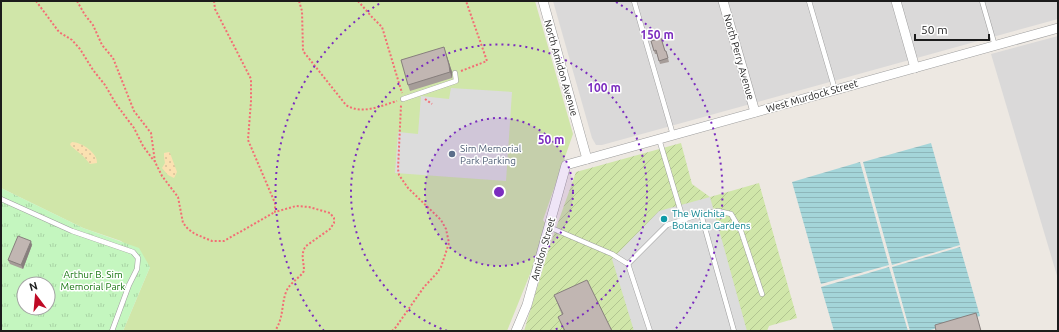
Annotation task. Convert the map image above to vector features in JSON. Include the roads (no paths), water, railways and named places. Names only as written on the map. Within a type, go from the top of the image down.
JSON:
[{"type":"street","name":"North Amidon Avenue","points":[[542,1],[587,159]]},
{"type":"street","name":"North Perry Avenue","points":[[723,1],[755,112]]},
{"type":"street","points":[[896,1],[915,68]]},
{"type":"street","name":"West Murdock Street","points":[[566,165],[1058,28]]},
{"type":"street","name":"Amidon Street","points":[[516,331],[527,305],[566,165]]},
{"type":"lane","points":[[634,1],[673,135]]},
{"type":"lane","points":[[809,1],[835,90]]},
{"type":"lane","points":[[982,1],[995,46]]},
{"type":"lane","points":[[403,99],[456,81],[455,73]]},
{"type":"lane","points":[[659,139],[683,219]]},
{"type":"lane","points":[[1,199],[72,231],[133,252],[138,258],[137,269],[129,285],[112,331]]},
{"type":"lane","points":[[628,264],[666,224],[701,214],[718,211],[731,214],[741,231],[762,294]]},
{"type":"lane","points":[[701,214],[734,331]]},
{"type":"lane","points":[[549,227],[612,254],[628,264],[650,331]]},
{"type":"water","points":[[931,143],[960,245],[892,265],[863,162]]},
{"type":"water","points":[[860,162],[889,265],[821,284],[792,182]]},
{"type":"water","points":[[960,247],[980,316],[927,331],[910,331],[892,267]]},
{"type":"water","points":[[889,267],[908,331],[834,331],[821,287]]},
{"type":"place","name":"Sim Memorial Park Parking","points":[[452,154]]},
{"type":"place","name":"The Wichita Botanica Gardens","points":[[664,219]]},
{"type":"park label","name":"Arthur B. Sim Memorial Park","points":[[93,280]]}]
